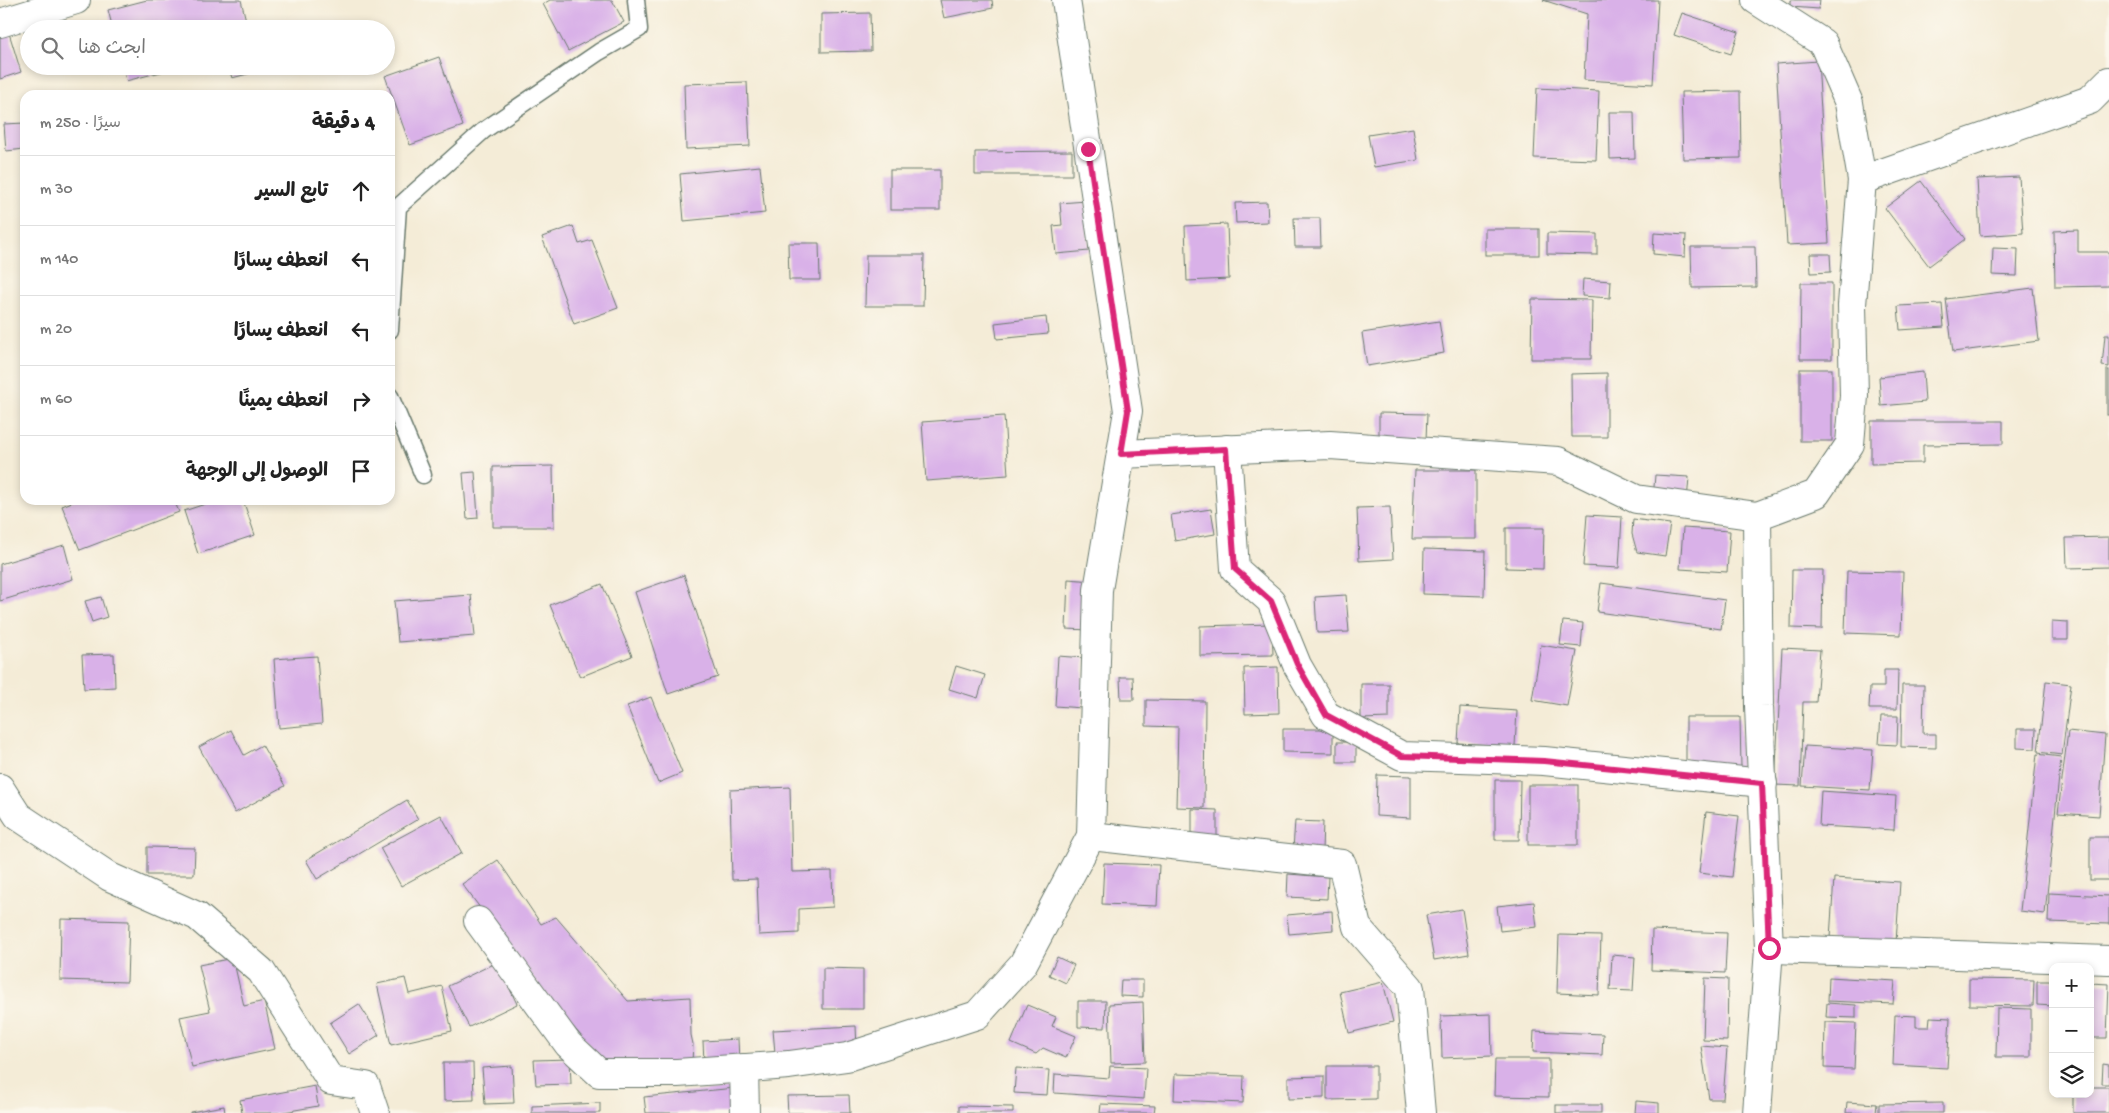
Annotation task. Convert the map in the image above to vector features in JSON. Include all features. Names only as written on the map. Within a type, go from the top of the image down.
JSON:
[{"type":"street","points":[[0,23],[76,0]]},
{"type":"street","points":[[478,921],[568,1044],[599,1072],[677,1073],[789,1065],[847,1057],[977,1015],[1023,964],[1091,836],[1098,590],[1128,411],[1066,0]]},
{"type":"street","points":[[1121,454],[1330,445],[1558,461],[1636,499],[1757,516],[1816,494],[1850,444],[1854,396],[1852,305],[1862,180],[1849,103],[1823,43],[1756,0]]},
{"type":"street","points":[[1862,180],[2090,100],[2109,81]]},
{"type":"street","points":[[1226,449],[1235,569],[1271,601],[1297,664],[1326,715],[1402,756],[1544,761],[1762,783]]},
{"type":"street","points":[[1757,516],[1759,706],[1769,948],[1757,1113]]},
{"type":"street","points":[[0,788],[18,816],[110,877],[197,916],[261,970],[331,1081],[366,1086],[375,1113]]},
{"type":"street","points":[[1091,836],[1342,864],[1358,927],[1410,988],[1421,1113]]},
{"type":"street","points":[[1769,948],[2109,960]]},
{"type":"street","points":[[744,1068],[745,1113]]},
{"type":"lane","points":[[395,253],[398,207],[483,131],[599,52],[639,29],[636,0]]},
{"type":"lane","points":[[395,408],[423,475]]},
{"type":"building","points":[[147,0],[241,0],[246,20],[111,20],[108,10]]},
{"type":"building","points":[[550,0],[612,0],[624,22],[568,51],[543,4]]},
{"type":"building","points":[[940,0],[992,0],[993,8],[944,18]]},
{"type":"building","points":[[1543,0],[1658,0],[1653,84],[1584,80],[1587,14]]},
{"type":"building","points":[[1791,0],[1820,0],[1819,9],[1791,7]]},
{"type":"building","points":[[870,13],[871,51],[821,52],[821,14]]},
{"type":"building","points":[[1682,13],[1739,32],[1731,54],[1674,35]]},
{"type":"building","points":[[9,33],[20,72],[0,79],[0,36]]},
{"type":"building","points":[[439,57],[463,126],[410,145],[395,104],[395,90],[390,90],[385,76],[395,75],[395,72]]},
{"type":"building","points":[[1818,61],[1829,243],[1787,245],[1776,64]]},
{"type":"building","points":[[125,75],[149,75],[126,81]]},
{"type":"building","points":[[231,75],[244,75],[232,78]]},
{"type":"building","points":[[747,82],[750,146],[686,149],[684,84]]},
{"type":"building","points":[[1537,88],[1599,91],[1596,160],[1534,158]]},
{"type":"building","points":[[1740,91],[1741,158],[1683,159],[1681,92]]},
{"type":"building","points":[[1609,112],[1634,112],[1635,158],[1610,159]]},
{"type":"building","points":[[20,123],[20,150],[6,151],[4,124]]},
{"type":"building","points":[[1413,128],[1418,160],[1374,167],[1368,135]]},
{"type":"building","points":[[1072,151],[1072,175],[975,175],[975,152]]},
{"type":"building","points":[[760,166],[765,213],[684,221],[680,174]]},
{"type":"building","points":[[890,170],[940,170],[940,210],[890,210]]},
{"type":"building","points":[[2019,177],[2023,233],[1980,236],[1977,179]]},
{"type":"building","points":[[1921,181],[1965,239],[1929,266],[1885,208]]},
{"type":"building","points":[[1086,201],[1089,251],[1056,254],[1053,226],[1062,225],[1060,203]]},
{"type":"building","points":[[1267,202],[1268,222],[1236,223],[1235,203]]},
{"type":"building","points":[[1294,218],[1320,218],[1321,247],[1295,247]]},
{"type":"building","points":[[1227,224],[1229,279],[1187,281],[1185,226]]},
{"type":"building","points":[[573,226],[579,244],[592,240],[618,308],[574,324],[542,237]]},
{"type":"building","points":[[1485,229],[1539,229],[1539,255],[1485,255]]},
{"type":"building","points":[[2078,230],[2078,252],[2109,252],[2109,286],[2055,287],[2054,231]]},
{"type":"building","points":[[1547,233],[1597,234],[1597,255],[1547,254]]},
{"type":"building","points":[[1654,233],[1686,235],[1685,257],[1653,254]]},
{"type":"building","points":[[788,243],[819,243],[820,280],[789,280]]},
{"type":"building","points":[[1691,247],[1755,247],[1756,287],[1692,288]]},
{"type":"building","points":[[1993,248],[2018,249],[2017,276],[1992,275]]},
{"type":"building","points":[[1810,254],[1830,254],[1831,272],[1811,273]]},
{"type":"building","points":[[866,255],[924,255],[923,306],[865,306]]},
{"type":"building","points":[[1583,279],[1611,281],[1610,298],[1582,296]]},
{"type":"building","points":[[1801,283],[1832,283],[1832,359],[1800,359]]},
{"type":"building","points":[[2033,288],[2039,341],[1953,352],[1946,299]]},
{"type":"building","points":[[1532,299],[1592,300],[1591,359],[1531,359]]},
{"type":"building","points":[[1942,304],[1944,327],[1900,330],[1898,306]]},
{"type":"building","points":[[1046,317],[1048,334],[997,339],[995,323]]},
{"type":"building","points":[[1439,321],[1444,353],[1367,366],[1362,333]]},
{"type":"building","points":[[2105,335],[2109,335],[2109,367],[2102,366]]},
{"type":"building","points":[[1800,369],[1832,369],[1832,441],[1800,441]]},
{"type":"building","points":[[2107,370],[2109,370],[2109,415],[2107,415]]},
{"type":"building","points":[[1923,372],[1925,402],[1881,406],[1879,377]]},
{"type":"building","points":[[1607,373],[1607,437],[1572,437],[1571,374]]},
{"type":"building","points":[[1379,413],[1427,414],[1426,440],[1379,439]]},
{"type":"building","points":[[1004,416],[1008,475],[926,481],[922,422]]},
{"type":"building","points":[[1871,421],[2003,421],[2003,444],[1923,445],[1923,463],[1871,464]]},
{"type":"building","points":[[553,466],[554,527],[493,527],[493,467]]},
{"type":"building","points":[[1415,470],[1476,470],[1476,539],[1412,539]]},
{"type":"building","points":[[475,472],[478,518],[467,519],[463,473]]},
{"type":"building","points":[[1655,475],[1689,477],[1687,501],[1653,499]]},
{"type":"building","points":[[176,505],[179,512],[80,550],[62,506]]},
{"type":"building","points":[[202,505],[245,505],[255,535],[198,554],[184,511]]},
{"type":"building","points":[[1390,507],[1393,559],[1359,561],[1357,508]]},
{"type":"building","points":[[1211,509],[1215,534],[1175,541],[1171,515]]},
{"type":"building","points":[[1587,515],[1622,517],[1619,568],[1583,566]]},
{"type":"building","points":[[1633,519],[1670,524],[1665,556],[1637,552],[1632,534]]},
{"type":"building","points":[[1506,528],[1544,528],[1543,569],[1506,568]]},
{"type":"building","points":[[1683,528],[1730,531],[1727,572],[1680,569]]},
{"type":"building","points":[[2109,537],[2109,567],[2067,568],[2066,538]]},
{"type":"building","points":[[64,545],[73,579],[0,601],[0,564]]},
{"type":"building","points":[[1424,549],[1485,551],[1484,596],[1423,594]]},
{"type":"building","points":[[1792,570],[1823,570],[1822,629],[1791,628]]},
{"type":"building","points":[[1847,571],[1903,572],[1901,635],[1845,633]]},
{"type":"building","points":[[684,575],[718,677],[668,694],[635,592]]},
{"type":"building","points":[[1068,579],[1093,581],[1090,630],[1066,629]]},
{"type":"building","points":[[1601,583],[1725,600],[1721,629],[1597,612]]},
{"type":"building","points":[[602,584],[632,656],[580,677],[550,605]]},
{"type":"building","points":[[471,595],[475,636],[398,642],[394,601]]},
{"type":"building","points":[[1346,595],[1349,632],[1317,633],[1315,597]]},
{"type":"building","points":[[101,597],[107,617],[92,622],[85,601]]},
{"type":"building","points":[[1563,621],[1583,623],[1581,647],[1560,645]]},
{"type":"building","points":[[2052,621],[2068,622],[2068,640],[2052,640]]},
{"type":"building","points":[[1272,624],[1273,655],[1200,656],[1200,626]]},
{"type":"building","points":[[1541,645],[1577,651],[1567,706],[1532,700]]},
{"type":"building","points":[[1782,648],[1820,650],[1816,702],[1803,702],[1800,786],[1775,785]]},
{"type":"building","points":[[114,654],[115,687],[84,689],[82,655]]},
{"type":"building","points":[[317,656],[322,724],[279,728],[274,659]]},
{"type":"building","points":[[1058,656],[1084,658],[1082,708],[1055,706]]},
{"type":"building","points":[[956,666],[985,675],[978,698],[949,689]]},
{"type":"building","points":[[1278,667],[1279,713],[1245,714],[1244,668]]},
{"type":"building","points":[[1884,670],[1898,670],[1897,709],[1869,709],[1870,687],[1884,687]]},
{"type":"building","points":[[1120,677],[1133,677],[1134,700],[1121,700]]},
{"type":"building","points":[[2046,681],[2071,684],[2062,755],[2038,752]]},
{"type":"building","points":[[1361,684],[1389,684],[1389,718],[1361,719]]},
{"type":"building","points":[[1902,685],[1924,685],[1923,734],[1936,734],[1936,748],[1901,747]]},
{"type":"building","points":[[651,697],[682,773],[658,783],[627,706]]},
{"type":"building","points":[[1146,700],[1205,701],[1204,808],[1176,807],[1178,727],[1146,726]]},
{"type":"building","points":[[1460,707],[1517,711],[1515,746],[1458,743]]},
{"type":"building","points":[[1881,716],[1898,716],[1897,745],[1879,744]]},
{"type":"building","points":[[1686,717],[1740,717],[1741,768],[1686,768]]},
{"type":"building","points":[[1283,729],[1333,729],[1333,753],[1283,752]]},
{"type":"building","points":[[2017,729],[2036,729],[2035,749],[2017,748]]},
{"type":"building","points":[[231,730],[244,755],[262,745],[285,786],[235,813],[199,747]]},
{"type":"building","points":[[2068,731],[2105,735],[2099,816],[2058,813]]},
{"type":"building","points":[[1337,742],[1356,742],[1356,762],[1337,762]]},
{"type":"building","points":[[1805,746],[1873,750],[1870,790],[1802,786]]},
{"type":"building","points":[[2037,754],[2061,757],[2045,914],[2020,911]]},
{"type":"building","points":[[1377,775],[1411,776],[1411,818],[1376,816]]},
{"type":"building","points":[[1495,780],[1520,780],[1519,840],[1495,840]]},
{"type":"building","points":[[1528,785],[1578,785],[1578,845],[1528,845]]},
{"type":"building","points":[[790,787],[792,872],[832,871],[833,907],[799,909],[799,933],[759,935],[757,879],[732,880],[730,790]]},
{"type":"building","points":[[1821,791],[1896,796],[1894,830],[1819,826]]},
{"type":"building","points":[[407,800],[418,819],[317,879],[306,860]]},
{"type":"building","points":[[1192,809],[1217,810],[1217,842],[1192,834]]},
{"type":"building","points":[[1706,812],[1739,816],[1732,877],[1699,873]]},
{"type":"building","points":[[441,815],[462,853],[401,886],[380,848]]},
{"type":"building","points":[[1295,821],[1323,822],[1322,850],[1293,849]]},
{"type":"building","points":[[2090,837],[2109,837],[2109,880],[2090,880]]},
{"type":"building","points":[[147,847],[195,848],[194,875],[147,875]]},
{"type":"building","points":[[498,860],[541,924],[556,917],[628,1001],[690,997],[693,1044],[692,1062],[607,1066],[551,1001],[462,884]]},
{"type":"building","points":[[1104,863],[1159,865],[1157,906],[1102,904]]},
{"type":"building","points":[[1288,874],[1328,877],[1327,899],[1287,897]]},
{"type":"building","points":[[1834,878],[1900,882],[1896,942],[1830,938]]},
{"type":"building","points":[[2049,893],[2109,896],[2109,924],[2048,922]]},
{"type":"building","points":[[1534,902],[1537,927],[1500,931],[1497,906]]},
{"type":"building","points":[[1462,909],[1469,954],[1434,960],[1426,915]]},
{"type":"building","points":[[1332,911],[1333,930],[1289,934],[1287,915]]},
{"type":"building","points":[[61,919],[129,921],[127,982],[60,980]]},
{"type":"building","points":[[1652,930],[1727,933],[1725,973],[1651,970]]},
{"type":"building","points":[[1559,935],[1601,936],[1599,995],[1557,993]]},
{"type":"building","points":[[1612,955],[1635,957],[1633,991],[1610,990]]},
{"type":"building","points":[[1057,957],[1074,965],[1066,983],[1049,975]]},
{"type":"building","points":[[233,958],[244,1006],[264,1001],[275,1049],[192,1067],[180,1017],[210,1011],[199,965]]},
{"type":"building","points":[[497,962],[517,1004],[469,1027],[448,986]]},
{"type":"building","points":[[823,968],[863,969],[863,1009],[823,1009]]},
{"type":"building","points":[[1829,977],[1895,981],[1893,1004],[1828,1001]]},
{"type":"building","points":[[405,978],[409,994],[442,986],[452,1031],[391,1045],[377,984]]},
{"type":"building","points":[[1705,978],[1728,979],[1727,1041],[1703,1040]]},
{"type":"building","points":[[1969,979],[2034,980],[2033,1006],[1969,1005]]},
{"type":"building","points":[[1121,980],[1143,980],[1143,997],[1120,996]]},
{"type":"building","points":[[2037,981],[2049,981],[2049,1006],[2037,1005]]},
{"type":"building","points":[[1383,982],[1393,1022],[1349,1033],[1340,992]]},
{"type":"building","points":[[2094,983],[2109,984],[2107,1038],[2094,1038]]},
{"type":"building","points":[[1078,1001],[1106,1001],[1105,1028],[1078,1027]]},
{"type":"building","points":[[1143,1002],[1145,1062],[1111,1063],[1109,1004]]},
{"type":"building","points":[[1827,1003],[1856,1005],[1856,1018],[1826,1017]]},
{"type":"building","points":[[359,1004],[379,1035],[349,1054],[330,1023]]},
{"type":"building","points":[[1027,1005],[1056,1017],[1052,1026],[1076,1036],[1066,1058],[1043,1048],[1036,1054],[1011,1043]]},
{"type":"building","points":[[1997,1008],[2031,1009],[2031,1057],[1996,1057]]},
{"type":"building","points":[[1491,1014],[1492,1056],[1442,1058],[1441,1016]]},
{"type":"building","points":[[1895,1015],[1916,1016],[1916,1027],[1929,1027],[1930,1017],[1950,1018],[1947,1068],[1893,1065]]},
{"type":"building","points":[[1825,1022],[1856,1023],[1854,1069],[1824,1068]]},
{"type":"building","points":[[856,1026],[857,1049],[775,1053],[773,1030]]},
{"type":"building","points":[[1534,1031],[1603,1034],[1602,1055],[1533,1052]]},
{"type":"building","points":[[738,1039],[739,1061],[704,1062],[703,1041]]},
{"type":"building","points":[[1701,1046],[1727,1048],[1723,1099],[1709,1099]]},
{"type":"building","points":[[570,1059],[571,1084],[536,1085],[534,1060]]},
{"type":"building","points":[[1495,1059],[1549,1059],[1549,1097],[1494,1096]]},
{"type":"building","points":[[443,1063],[473,1063],[474,1100],[444,1101]]},
{"type":"building","points":[[2103,1064],[2109,1065],[2109,1084],[2102,1084]]},
{"type":"building","points":[[512,1066],[514,1103],[485,1104],[482,1068]]},
{"type":"building","points":[[1110,1066],[1146,1068],[1144,1099],[1054,1093],[1055,1074],[1109,1078]]},
{"type":"building","points":[[1327,1066],[1376,1066],[1376,1099],[1327,1100]]},
{"type":"building","points":[[1016,1068],[1049,1070],[1047,1095],[1014,1093]]},
{"type":"building","points":[[1175,1074],[1244,1076],[1243,1103],[1174,1100]]},
{"type":"building","points":[[1324,1076],[1324,1098],[1288,1099],[1288,1077]]},
{"type":"building","points":[[315,1086],[318,1106],[278,1113],[242,1113],[240,1100]]},
{"type":"building","points":[[2094,1087],[2109,1087],[2109,1113],[2073,1113],[2073,1098],[2094,1098]]},
{"type":"building","points":[[735,1088],[737,1113],[646,1113],[644,1097]]},
{"type":"building","points":[[849,1095],[850,1113],[788,1113],[787,1096]]},
{"type":"building","points":[[1636,1101],[1659,1103],[1659,1113],[1635,1113]]},
{"type":"building","points":[[1847,1102],[1877,1104],[1876,1113],[1846,1113]]},
{"type":"building","points":[[600,1103],[600,1113],[532,1113],[532,1106]]},
{"type":"building","points":[[1943,1103],[1943,1113],[1879,1113],[1879,1104]]},
{"type":"building","points":[[1101,1104],[1155,1106],[1154,1113],[1100,1113]]},
{"type":"building","points":[[1556,1105],[1601,1105],[1601,1113],[1556,1113]]},
{"type":"building","points":[[224,1106],[225,1113],[190,1113],[190,1112]]},
{"type":"building","points":[[959,1106],[1013,1107],[1013,1113],[959,1113]]},
{"type":"route","points":[[1088,149],[1128,411],[1121,454],[1226,449],[1235,569],[1271,601],[1297,664],[1326,715],[1402,756],[1544,761],[1762,783],[1769,948]]}]
